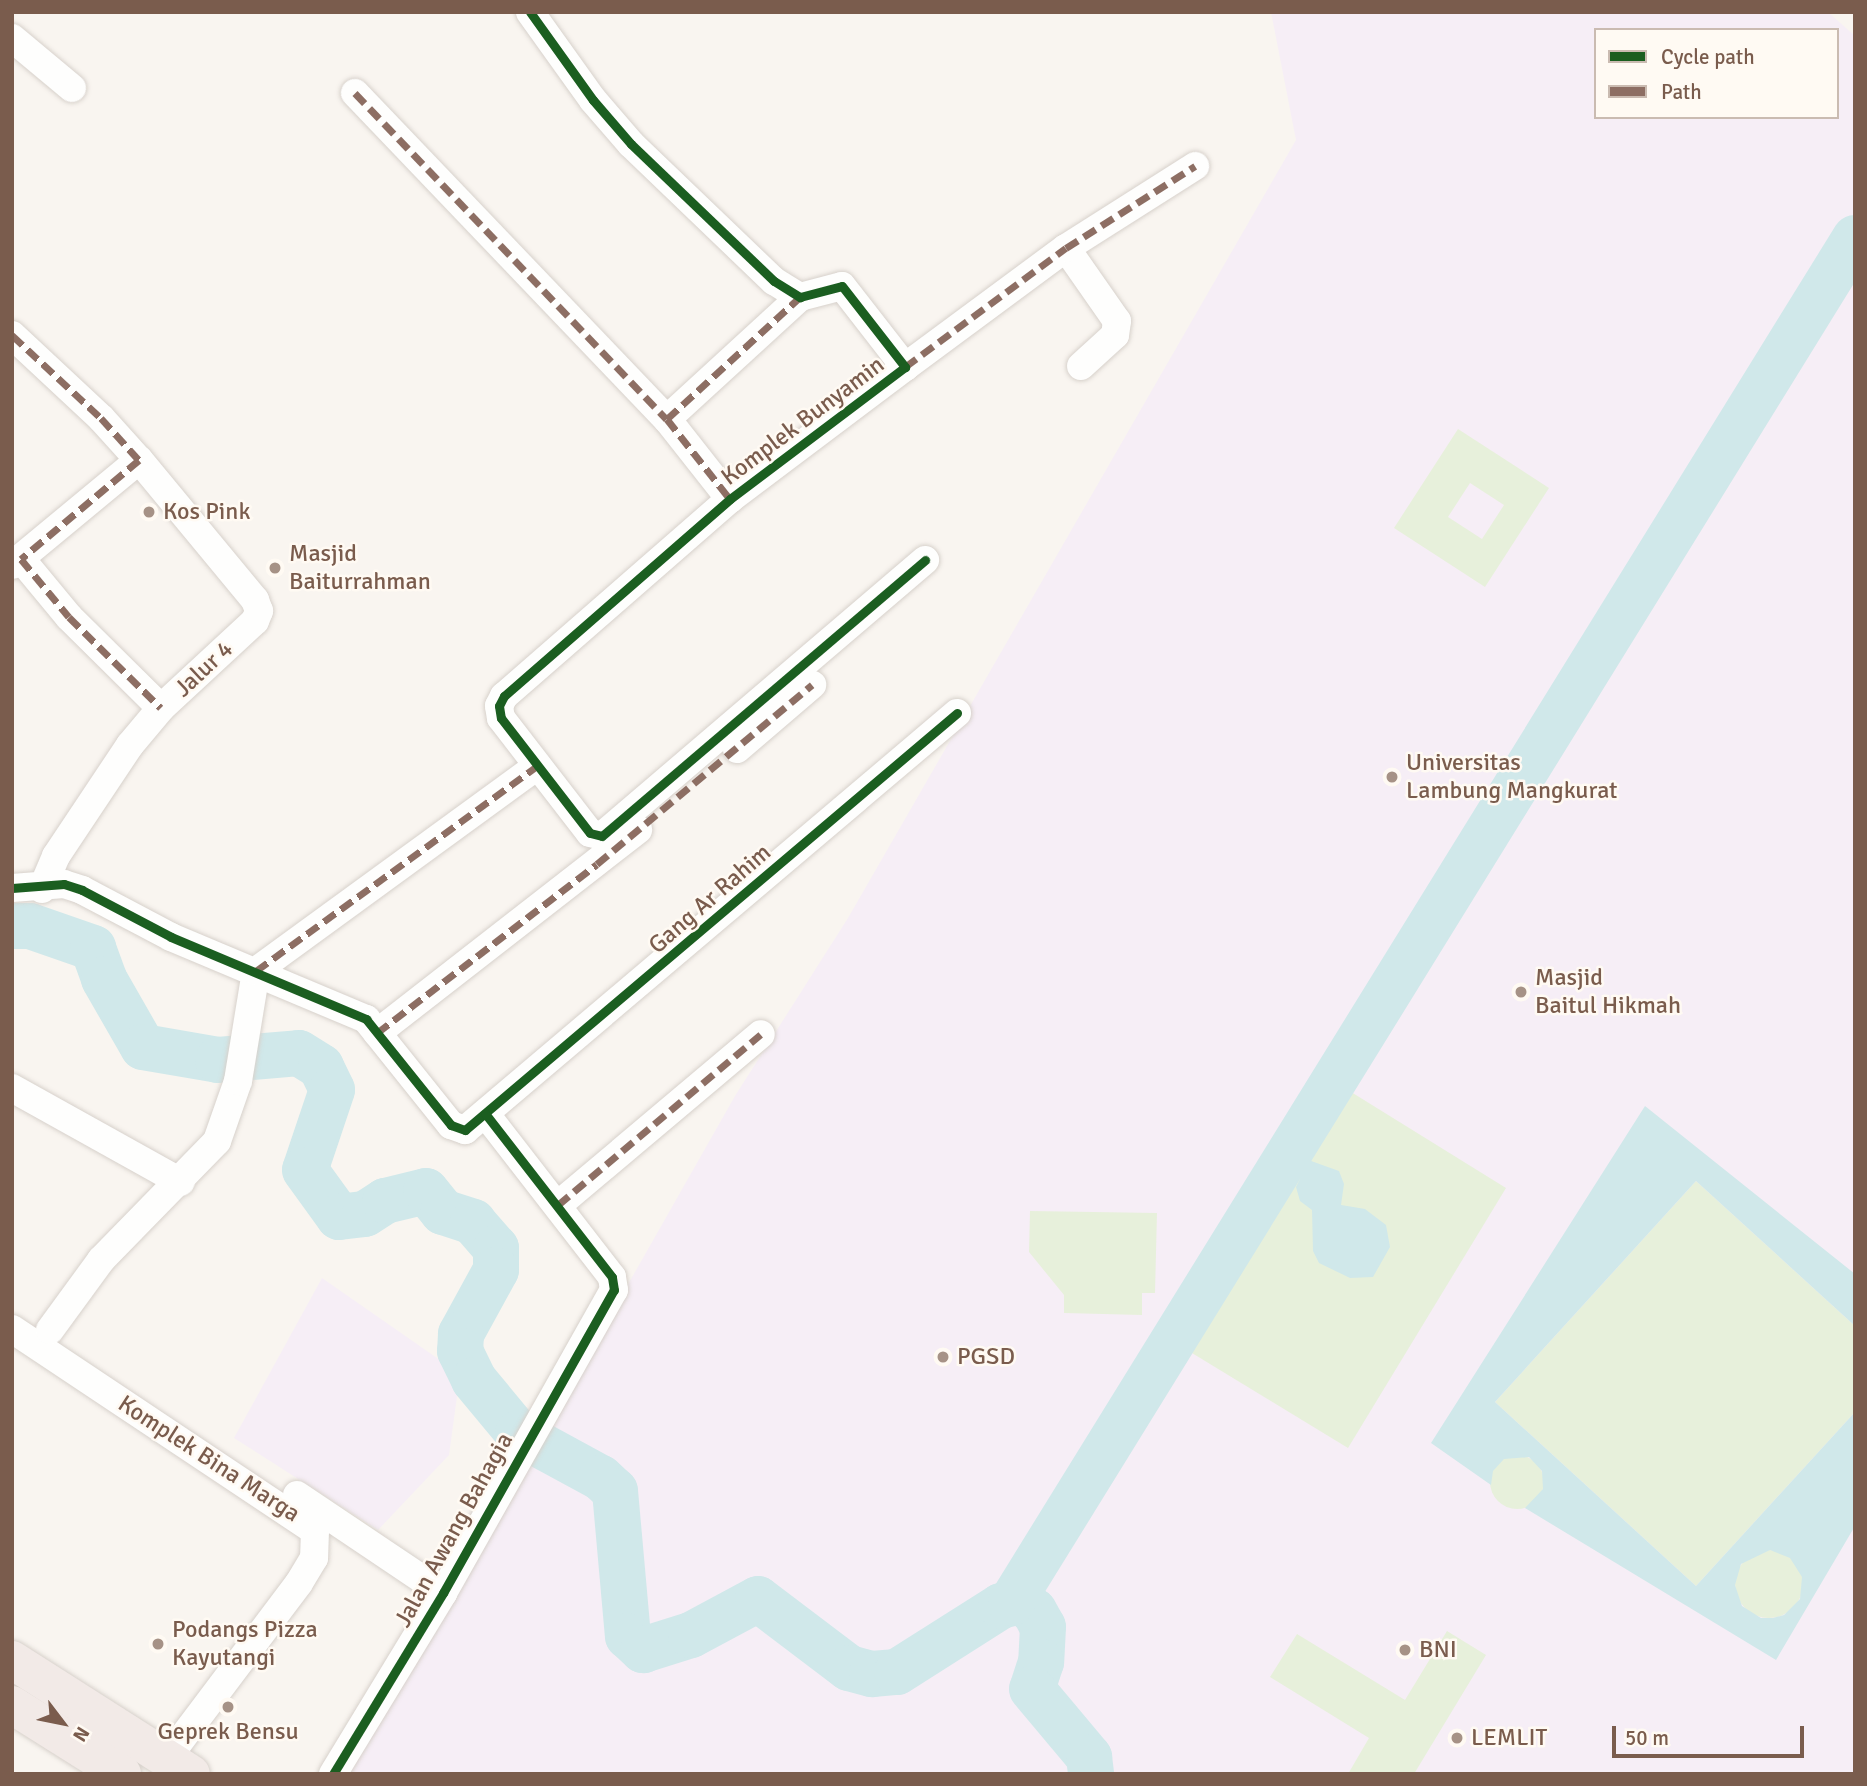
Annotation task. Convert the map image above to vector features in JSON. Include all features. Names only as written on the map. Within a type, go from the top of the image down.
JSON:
[{"type":"highway","points":[[12,1660],[179,1766]]},
{"type":"highway","points":[[12,1705],[122,1774]]},
{"type":"street","points":[[530,12],[593,100],[631,144],[774,281],[800,298],[667,419]]},
{"type":"street","points":[[12,38],[72,88]]},
{"type":"street","points":[[355,93],[667,419],[730,499]]},
{"type":"street","points":[[905,367],[1066,248],[1195,166]]},
{"type":"street","points":[[1066,248],[1117,321],[1115,335],[1081,366]]},
{"type":"street","name":"Komplek Bunyamin","points":[[800,298],[842,286],[905,367],[730,499],[504,696],[499,706],[501,718],[590,833],[602,836],[925,560]]},
{"type":"street","points":[[12,335],[101,418],[138,460],[17,562],[162,708]]},
{"type":"street","name":"Jalur 4","points":[[42,889],[56,856],[102,785],[162,708],[255,621],[259,611],[255,600],[138,460]]},
{"type":"street","points":[[12,888],[42,889],[64,884],[82,890],[171,937],[366,1020],[377,1032],[597,864],[812,685]]},
{"type":"street","name":"Gang Ar Rahim","points":[[377,1032],[451,1125],[465,1130],[957,713]]},
{"type":"street","points":[[50,1331],[101,1260],[181,1182],[217,1141],[238,1081],[247,1040],[256,971],[537,766]]},
{"type":"street","points":[[485,1113],[558,1205],[761,1034]]},
{"type":"street","points":[[12,1088],[181,1182]]},
{"type":"street","name":"Jalan Awang Bahagia","points":[[333,1774],[443,1593],[517,1457],[614,1290],[612,1277],[558,1205]]},
{"type":"street","points":[[12,1308],[443,1593]]},
{"type":"street","name":"Komplek Bina Marga","points":[[12,1329],[315,1531],[314,1558],[179,1766]]},
{"type":"shaded area","name":"Universitas Lambung Mangkurat","points":[[1271,12],[1828,12],[1855,36],[1855,1774],[338,1774],[522,1471],[735,1096],[848,918],[1296,140]]},
{"type":"shaded area","points":[[322,1278],[460,1374],[449,1455],[378,1530],[234,1438]]},
{"type":"green space","points":[[1458,429],[1549,488],[1485,587],[1394,528]],"holes":[[[1470,483],[1504,505],[1482,539],[1448,517]]]},
{"type":"green space","points":[[1343,1087],[1506,1188],[1348,1448],[1187,1350]]},
{"type":"green space","points":[[1696,1181],[1855,1326],[1855,1412],[1696,1586],[1495,1402]]},
{"type":"green space","points":[[1030,1211],[1157,1213],[1155,1293],[1142,1293],[1142,1315],[1064,1313],[1064,1295],[1029,1252]]},
{"type":"green space","points":[[1517,1455],[1536,1463],[1544,1482],[1536,1501],[1517,1509],[1498,1501],[1490,1482],[1498,1463]]},
{"type":"green space","points":[[1769,1550],[1782,1553],[1793,1560],[1800,1571],[1803,1584],[1800,1597],[1793,1608],[1782,1615],[1769,1618],[1756,1615],[1745,1608],[1738,1597],[1735,1584],[1738,1571],[1745,1560],[1756,1553]]},
{"type":"green space","points":[[1447,1631],[1486,1655],[1414,1774],[1348,1774],[1369,1738],[1270,1677],[1297,1634],[1405,1700]]},
{"type":"water","points":[[1645,1106],[1855,1274],[1855,1326],[1696,1181],[1495,1402],[1696,1586],[1855,1412],[1855,1526],[1776,1660],[1525,1508],[1543,1489],[1542,1471],[1529,1457],[1504,1459],[1493,1471],[1491,1485],[1431,1443]],"holes":[[[1770,1550],[1790,1558],[1802,1577],[1800,1599],[1784,1615],[1773,1618],[1761,1618],[1742,1606],[1735,1585],[1741,1564]]]},
{"type":"water","points":[[1300,1157],[1339,1171],[1344,1184],[1341,1205],[1365,1209],[1386,1225],[1390,1247],[1373,1277],[1350,1278],[1319,1263],[1313,1251],[1312,1210],[1300,1201],[1296,1187],[1300,1179],[1293,1169]]},
{"type":"waterway","points":[[1011,1603],[1855,238]]},
{"type":"waterway","points":[[12,926],[30,926],[93,948],[104,979],[143,1047],[218,1060],[299,1053],[321,1067],[332,1090],[305,1170],[339,1217],[365,1214],[385,1201],[426,1191],[443,1212],[473,1222],[496,1248],[496,1270],[461,1334],[460,1351],[474,1380],[518,1433],[601,1478],[615,1491],[628,1636],[643,1650],[691,1635],[758,1599],[849,1668],[872,1674],[897,1672],[1001,1606],[1020,1601],[1034,1611],[1043,1627],[1041,1662],[1032,1689],[1089,1757],[1091,1774]]},
{"type":"marked path","points":[[355,93],[667,419],[730,499]]},
{"type":"marked path","points":[[905,367],[1066,248],[1195,166]]},
{"type":"marked path","points":[[667,419],[800,297]]},
{"type":"marked path","points":[[12,335],[101,418],[139,460],[21,559],[69,617],[161,708]]},
{"type":"marked path","points":[[377,1033],[597,864],[812,685]]},
{"type":"marked path","points":[[256,971],[537,766]]},
{"type":"marked path","points":[[558,1205],[761,1034]]},
{"type":"cycle path","points":[[530,12],[593,100],[631,144],[774,281],[800,297],[842,286],[905,367],[730,499],[504,696],[499,706],[501,718],[590,833],[602,836],[925,560]]},
{"type":"cycle path","points":[[12,888],[64,884],[82,890],[171,937],[366,1019],[451,1125],[465,1130],[957,713]]},
{"type":"cycle path","points":[[333,1774],[443,1593],[614,1290],[612,1277],[485,1113]]},
{"type":"place","name":"Kos Pink","points":[[149,512]]},
{"type":"place","name":"Masjid Baiturrahman","points":[[275,568]]},
{"type":"place","name":"Universitas Lambung Mangkurat","points":[[1392,777]]},
{"type":"place","name":"Masjid Baitul Hikmah","points":[[1521,992]]},
{"type":"place","name":"PGSD","points":[[943,1357]]},
{"type":"place","name":"Podangs Pizza Kayutangi","points":[[158,1644]]},
{"type":"place","name":"BNI","points":[[1405,1650]]},
{"type":"place","name":"Geprek Bensu","points":[[228,1707]]},
{"type":"place","name":"LEMLIT","points":[[1457,1738]]}]
